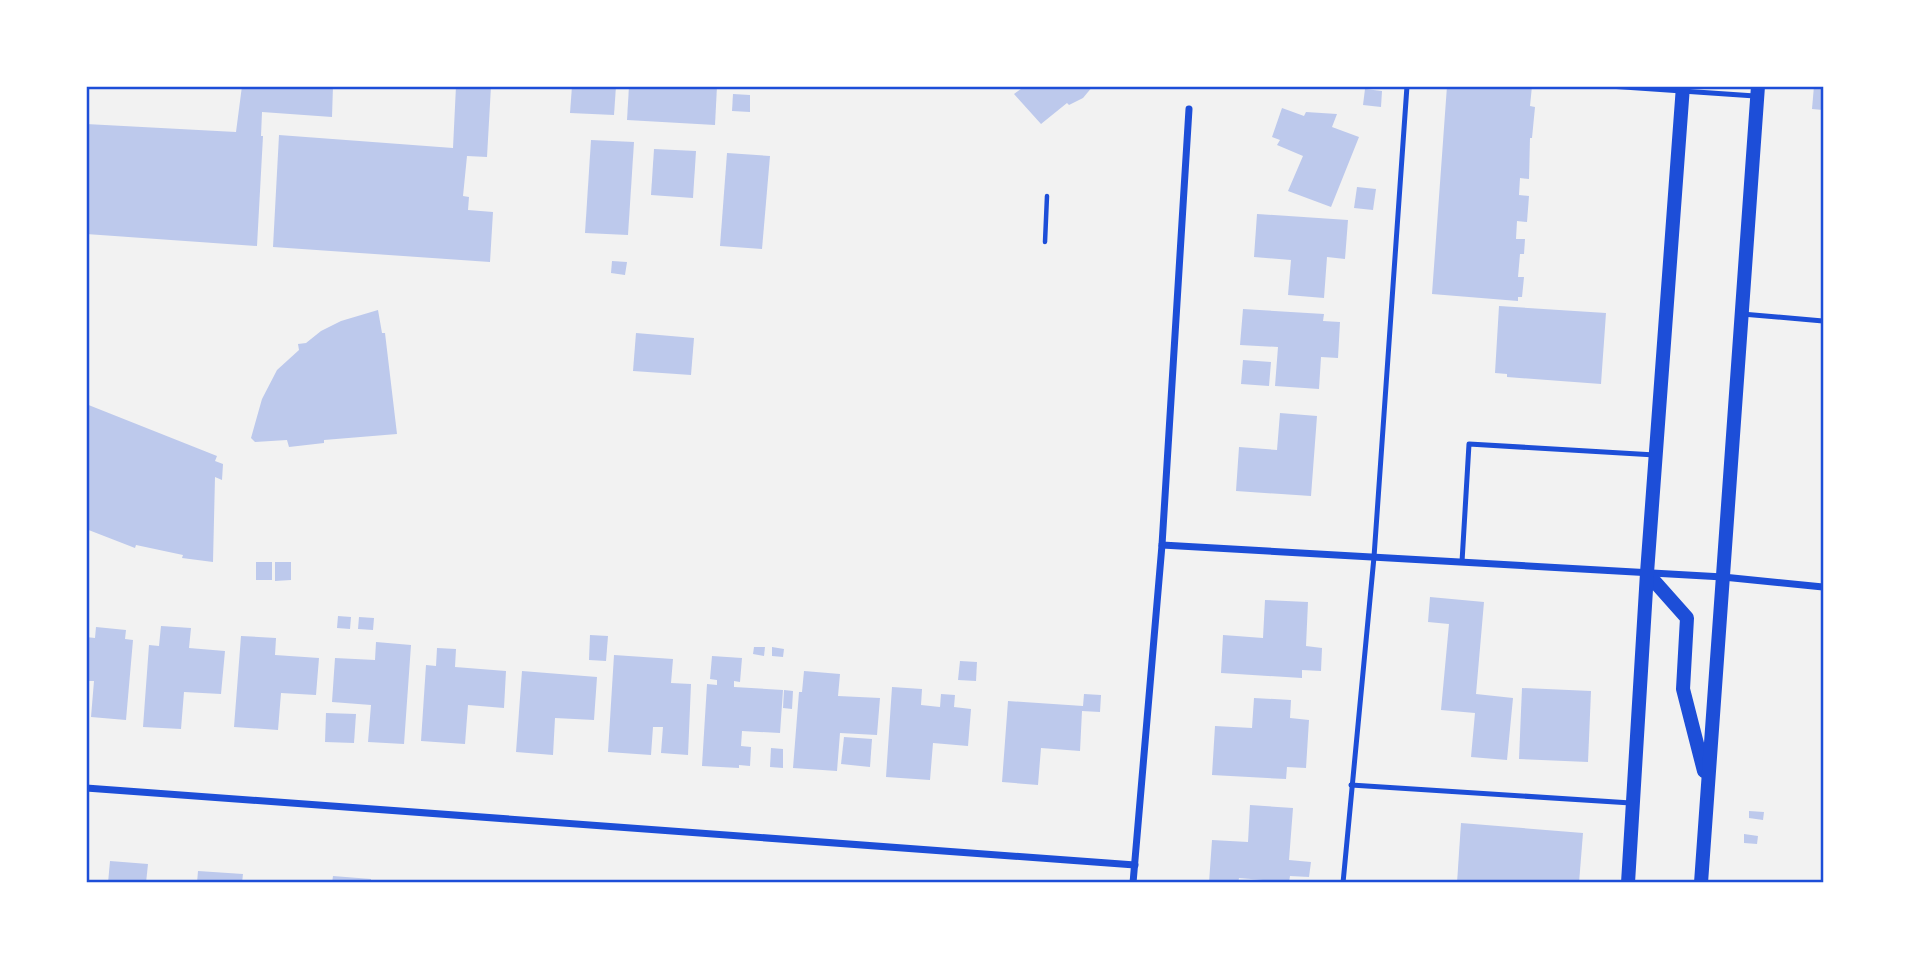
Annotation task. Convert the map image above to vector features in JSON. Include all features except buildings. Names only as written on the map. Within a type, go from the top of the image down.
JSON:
[{"type":"main road","points":[[1628,883],[1647,573],[1683,88]]},
{"type":"main road","points":[[1701,883],[1758,91]]},
{"type":"main road","points":[[1647,573],[1687,618],[1684,689],[1708,786]]},
{"type":"street","points":[[1133,883],[1162,545],[1189,109]]},
{"type":"street","points":[[1162,545],[1723,576],[1823,587]]},
{"type":"street","points":[[86,788],[1135,865]]},
{"type":"lane","points":[[1343,883],[1374,557],[1407,86]]},
{"type":"lane","points":[[1609,86],[1758,91]]},
{"type":"lane","points":[[1742,314],[1823,321]]},
{"type":"lane","points":[[1462,562],[1469,444],[1656,455]]},
{"type":"lane","points":[[1351,785],[1633,803]]},
{"type":"path","points":[[1045,242],[1047,196]]}]
